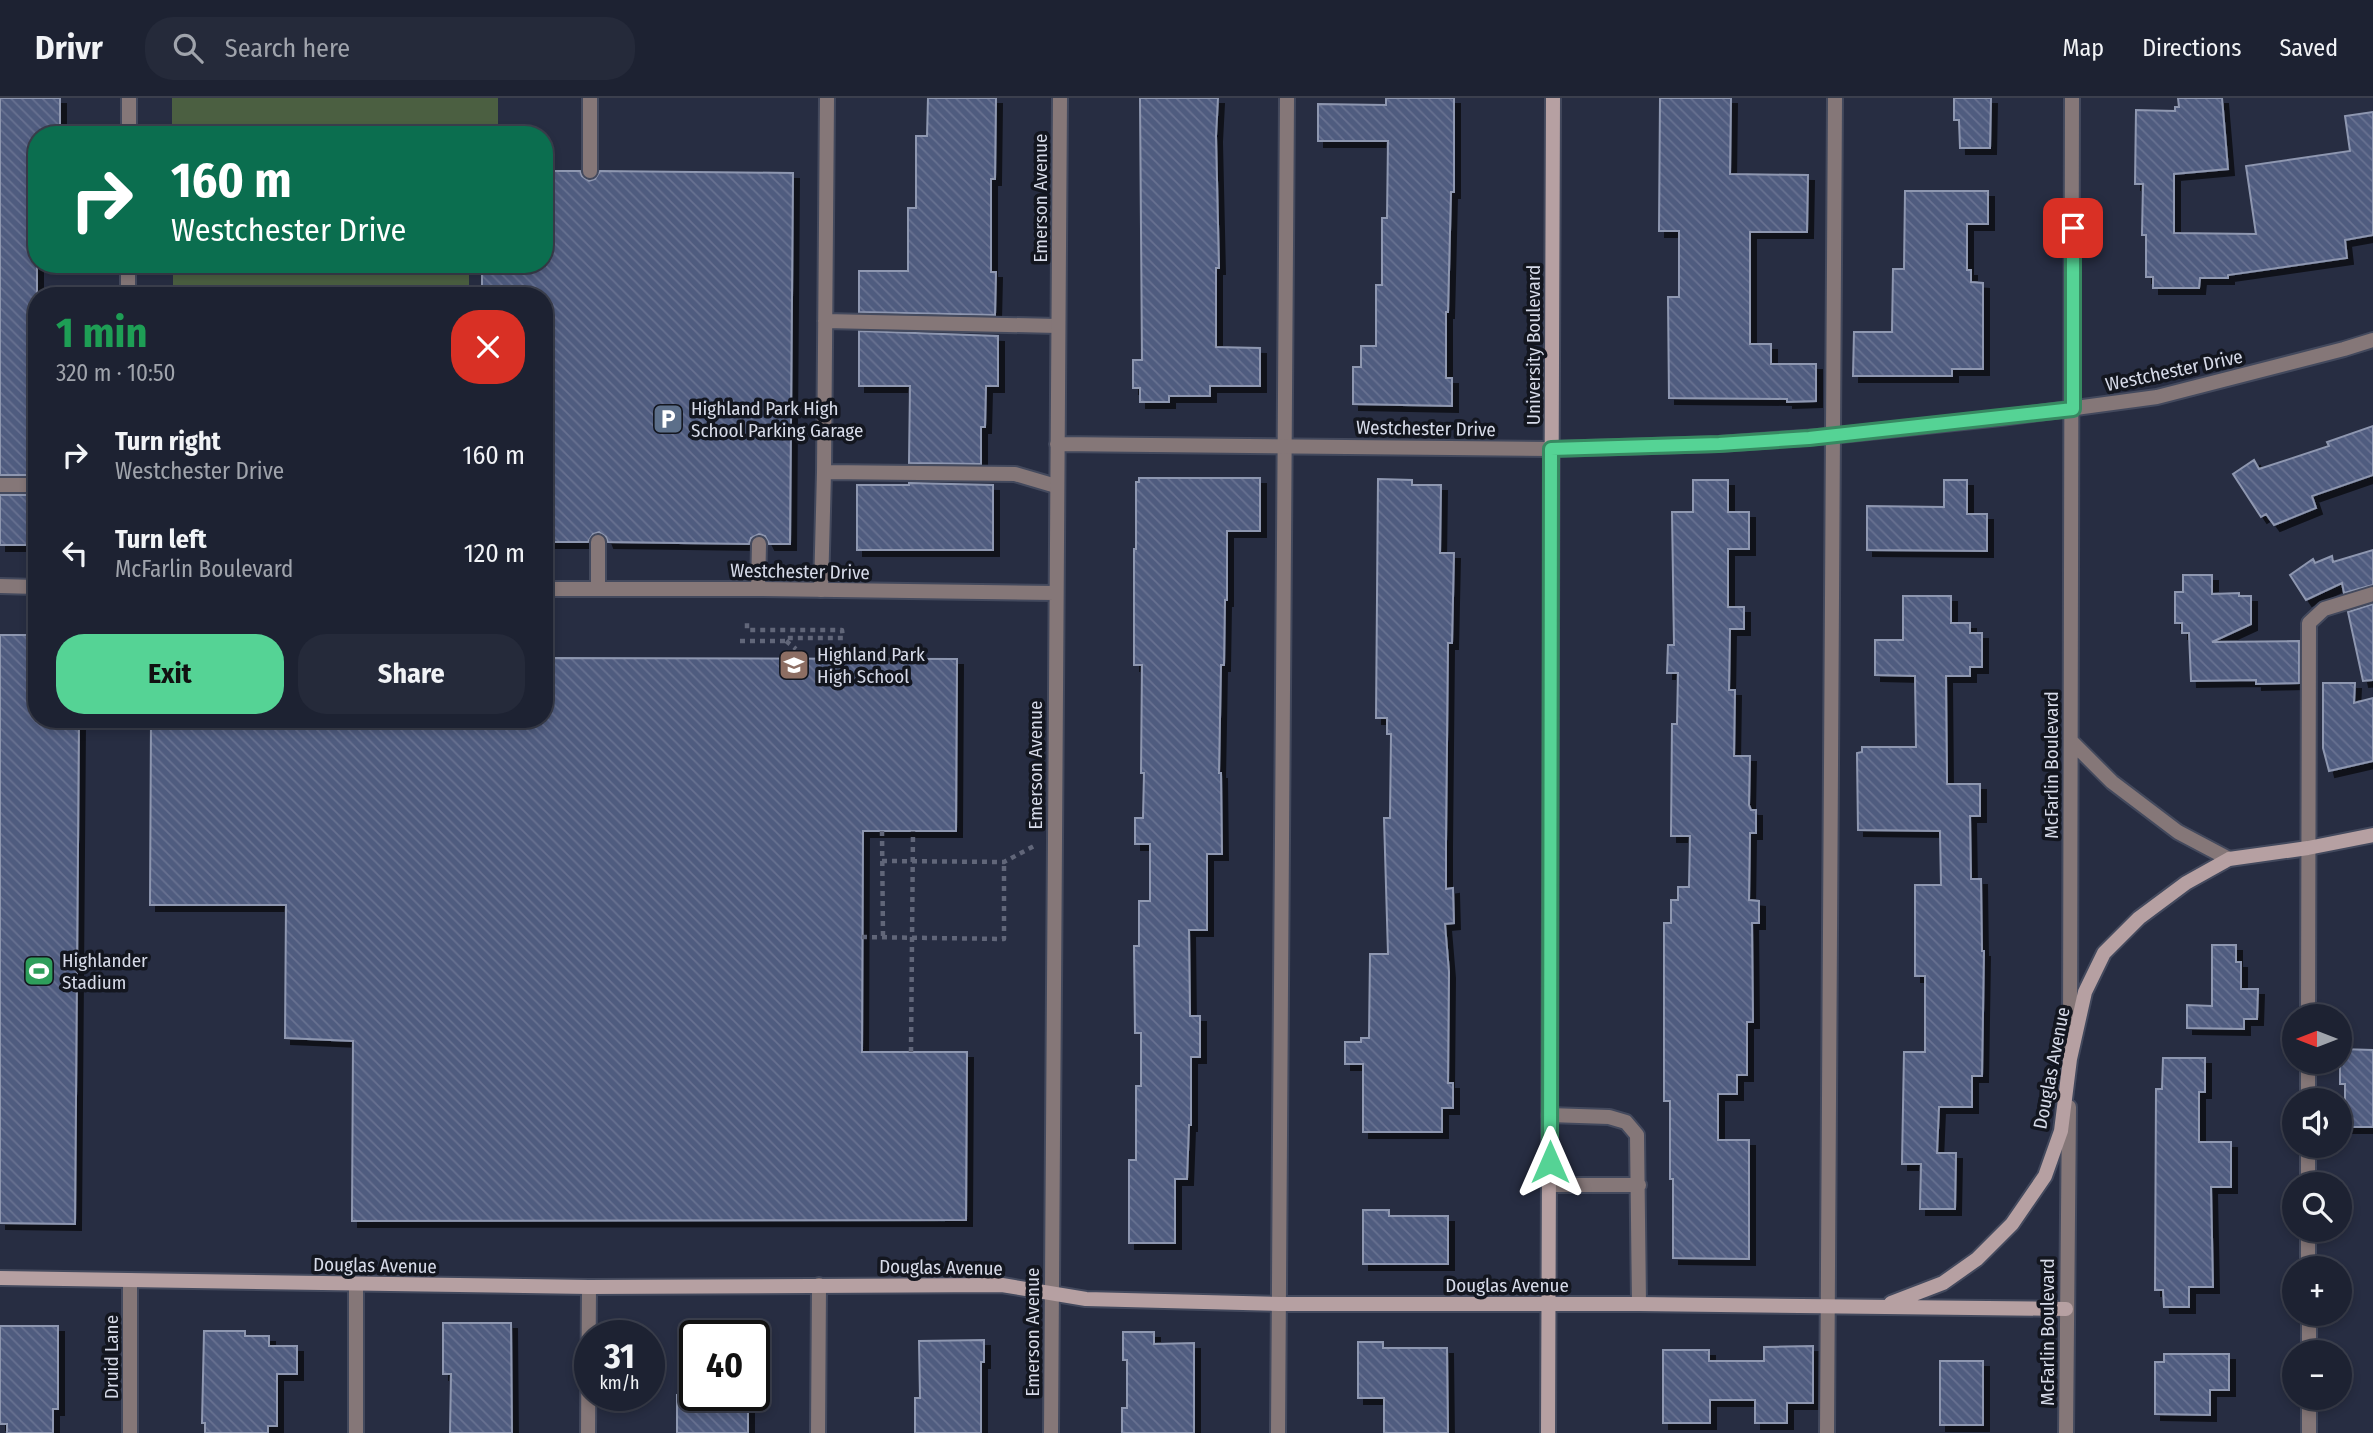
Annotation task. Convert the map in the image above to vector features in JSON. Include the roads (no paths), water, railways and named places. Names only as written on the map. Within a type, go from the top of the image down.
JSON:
[{"type":"street","points":[[129,98],[129,126]]},
{"type":"street","points":[[590,98],[590,171]]},
{"type":"street","points":[[821,590],[827,98]]},
{"type":"street","name":"Emerson Avenue","points":[[1051,1433],[1059,98]]},
{"type":"street","points":[[1278,1433],[1287,98]]},
{"type":"street","name":"University Boulevard","points":[[1548,1433],[1553,98]]},
{"type":"street","points":[[1826,1433],[1835,98]]},
{"type":"street","name":"McFarlin Boulevard","points":[[2066,1433],[2073,98]]},
{"type":"street","points":[[825,321],[1058,326]]},
{"type":"street","name":"Westchester Drive","points":[[1057,444],[1551,449],[1719,444],[1832,436],[2157,397],[2373,340]]},
{"type":"street","points":[[824,472],[1014,474],[1056,486]]},
{"type":"street","points":[[0,485],[28,485]]},
{"type":"street","points":[[598,542],[598,589]]},
{"type":"street","points":[[758,589],[759,544]]},
{"type":"street","points":[[0,586],[28,587]]},
{"type":"street","name":"Westchester Drive","points":[[553,589],[1055,593]]},
{"type":"street","points":[[2308,1004],[2309,623],[2325,608],[2373,594]]},
{"type":"street","points":[[2071,741],[2112,782],[2178,832],[2229,859]]},
{"type":"street","name":"Douglas Avenue","points":[[1881,1306],[1943,1283],[1977,1259],[2012,1224],[2045,1176],[2061,1131],[2070,1059],[2085,992],[2104,953],[2139,918],[2186,883],[2229,859],[2308,848],[2373,835]]},
{"type":"street","points":[[1549,1115],[1609,1117],[1626,1122],[1637,1135],[1639,1304]]},
{"type":"street","points":[[1550,1185],[1639,1185]]},
{"type":"street","name":"Douglas Avenue","points":[[0,1279],[589,1287],[1002,1285],[1086,1298],[1279,1304],[1828,1305],[2066,1310]]},
{"type":"street","name":"Druid Lane","points":[[130,1280],[130,1433]]},
{"type":"street","points":[[356,1283],[356,1433]]},
{"type":"street","points":[[818,1433],[819,1285]]},
{"type":"street","points":[[588,1433],[589,1287]]},
{"type":"street","points":[[2309,1410],[2309,1433]]},
{"type":"place","name":"Highland Park High School Parking Garage","points":[[668,419]]},
{"type":"place","name":"Highland Park High School","points":[[794,665]]},
{"type":"place","name":"Highlander Stadium","points":[[39,971]]}]
